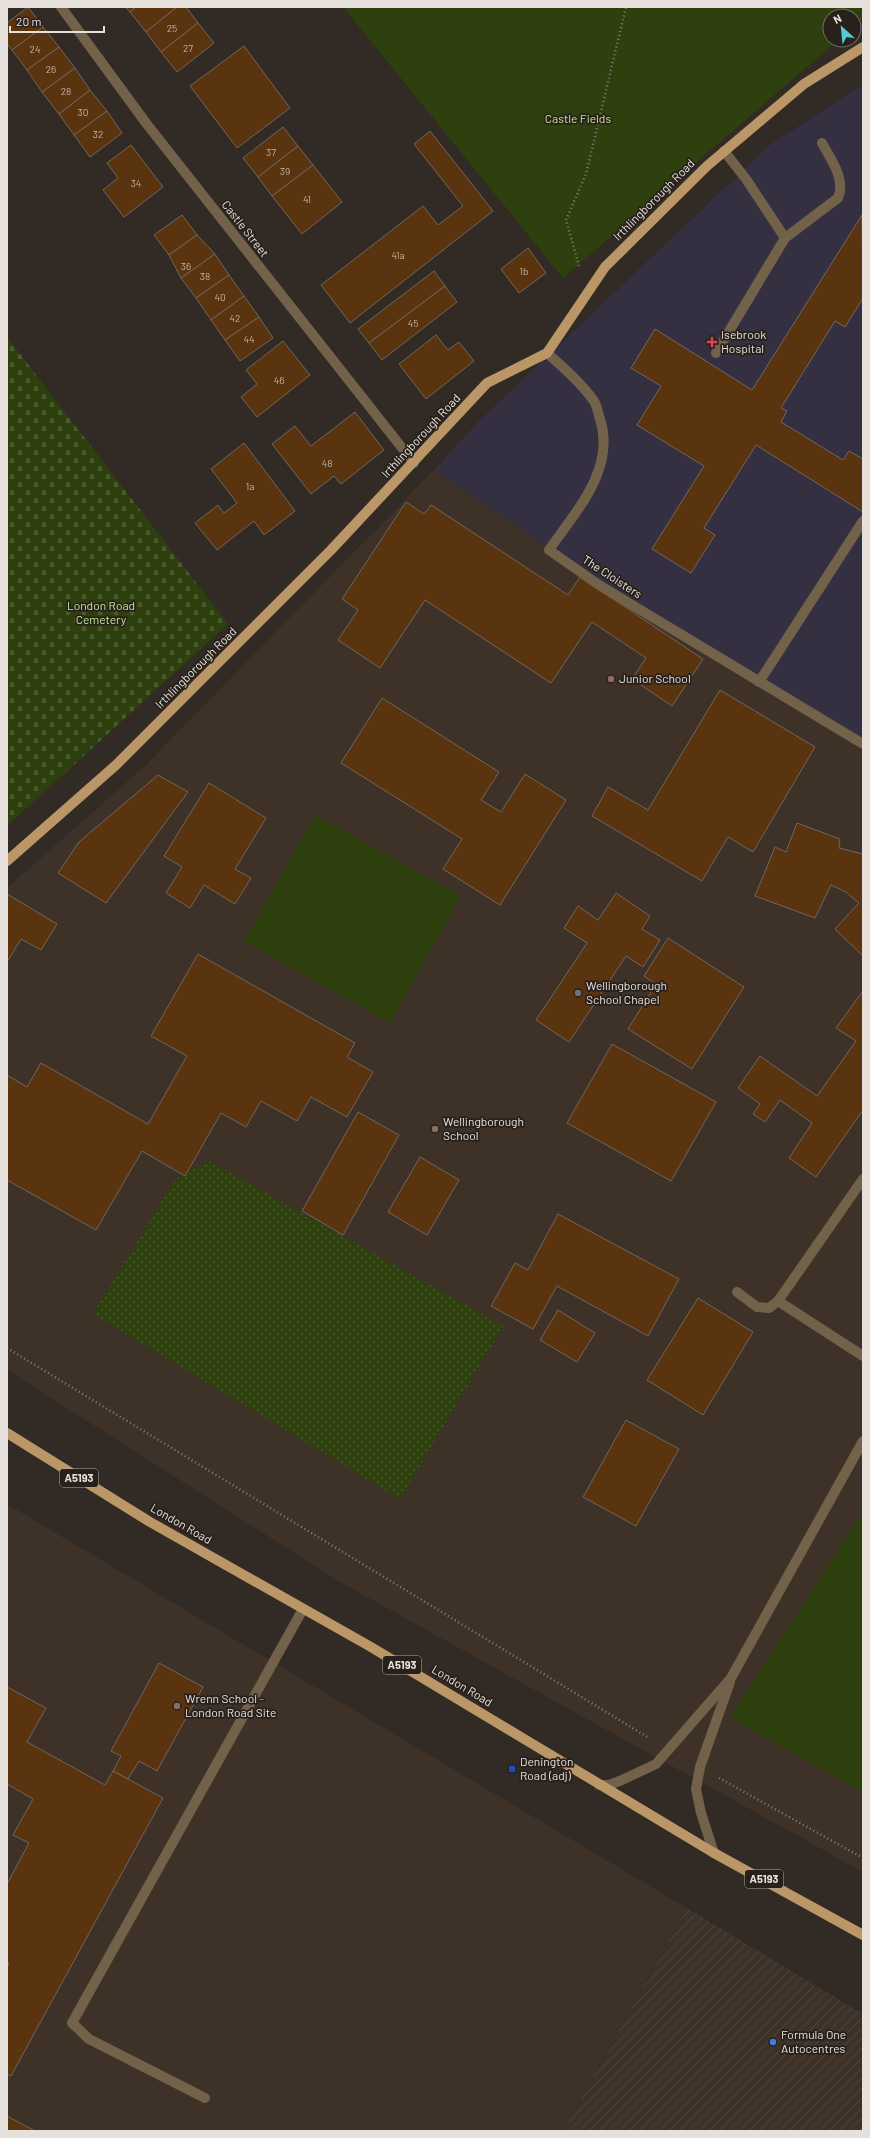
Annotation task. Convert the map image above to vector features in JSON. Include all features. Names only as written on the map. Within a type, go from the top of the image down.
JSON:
[{"type":"main road","name":"Irthlingborough Road","points":[[7,861],[116,765],[331,550],[488,383],[547,353],[605,267],[707,166],[804,84],[863,47]]},
{"type":"main road","name":"London Road","points":[[7,1433],[150,1522],[398,1663],[714,1853],[863,1934]]},
{"type":"street","name":"Castle Street","points":[[61,7],[146,123],[414,463]]},
{"type":"street","points":[[716,353],[785,238],[838,198],[842,189],[841,180],[822,144]]},
{"type":"street","points":[[724,151],[746,179],[785,238]]},
{"type":"street","name":"The Cloisters","points":[[547,353],[580,384],[595,403],[604,429],[604,454],[595,483],[549,550],[598,585],[863,744]]},
{"type":"street","points":[[758,682],[863,521]]},
{"type":"street","points":[[737,1292],[757,1307],[769,1308],[778,1301],[863,1179]]},
{"type":"street","points":[[778,1301],[863,1356]]},
{"type":"street","points":[[714,1853],[701,1813],[696,1789],[700,1767],[731,1678],[863,1441]]},
{"type":"street","points":[[204,2098],[89,2039],[72,2023],[303,1609]]},
{"type":"street","points":[[599,1785],[608,1785],[622,1780],[656,1764],[731,1678]]},
{"type":"path","points":[[592,287],[579,266],[566,220],[586,174],[626,7]]},
{"type":"path","points":[[7,1348],[637,1731]]},
{"type":"path","points":[[728,1783],[863,1858]]},
{"type":"shaded area","name":"Isebrook Hospital","points":[[863,85],[863,747],[671,630],[434,470],[479,421],[771,144]]},
{"type":"shaded area","name":"Wellingborough School","points":[[434,470],[671,630],[863,747],[863,1872],[340,1582],[7,1370],[7,888],[145,766]]},
{"type":"shaded area","name":"Wrenn School - London Road Site","points":[[7,1504],[687,1908],[563,2131],[7,2131]]},
{"type":"shaded area","points":[[687,1908],[863,2014],[863,2131],[563,2131]]},
{"type":"green space","name":"Castle Fields","points":[[343,7],[863,7],[862,20],[862,8],[822,8],[822,48],[829,48],[563,278]]},
{"type":"green space","name":"London Road Cemetery","points":[[7,337],[228,624],[7,826]]},
{"type":"green space","points":[[315,815],[461,896],[390,1023],[244,941]]},
{"type":"green space","points":[[209,1161],[503,1326],[400,1499],[93,1314],[175,1180]]},
{"type":"green space","points":[[863,1511],[863,1792],[730,1718]]},
{"type":"building","points":[[28,7],[43,27],[12,50],[7,44],[7,23]]},
{"type":"building","points":[[125,7],[136,7],[130,12]]},
{"type":"building","points":[[136,7],[177,7],[146,32],[130,12]]},
{"type":"building","points":[[177,7],[186,7],[198,23],[161,52],[146,32]]},
{"type":"building","points":[[198,23],[214,43],[177,72],[161,52]]},
{"type":"building","points":[[43,27],[59,47],[27,70],[12,50]]},
{"type":"building","points":[[244,46],[290,108],[237,148],[190,86]]},
{"type":"building","points":[[59,47],[75,68],[42,92],[27,70]]},
{"type":"building","points":[[75,68],[90,90],[59,114],[42,92]]},
{"type":"building","points":[[90,90],[107,111],[74,135],[59,114]]},
{"type":"building","points":[[107,111],[122,133],[90,157],[74,135]]},
{"type":"building","points":[[283,127],[298,146],[258,177],[243,158]]},
{"type":"building","points":[[430,131],[493,211],[350,323],[321,285],[423,206],[438,225],[463,206],[414,144]]},
{"type":"building","points":[[131,145],[163,187],[124,217],[103,190],[118,178],[107,163]]},
{"type":"building","points":[[298,146],[313,165],[272,196],[258,177]]},
{"type":"building","points":[[313,165],[342,202],[302,234],[272,196]]},
{"type":"building","points":[[182,215],[197,235],[169,255],[154,235]]},
{"type":"building","points":[[862,215],[863,298],[845,327],[835,321],[781,408],[787,411],[781,422],[843,460],[849,451],[863,459],[863,512],[756,445],[704,528],[715,535],[691,573],[652,549],[704,466],[637,425],[661,386],[631,368],[655,329],[752,390]]},
{"type":"building","points":[[197,235],[215,254],[181,278],[169,255]]},
{"type":"building","points":[[528,248],[546,273],[519,293],[501,269]]},
{"type":"building","points":[[215,254],[229,275],[196,298],[181,278]]},
{"type":"building","points":[[434,271],[445,286],[369,343],[358,329]]},
{"type":"building","points":[[229,275],[244,296],[211,320],[196,298]]},
{"type":"building","points":[[445,286],[457,302],[382,360],[369,343]]},
{"type":"building","points":[[244,296],[259,317],[225,340],[211,320]]},
{"type":"building","points":[[259,317],[273,338],[240,361],[225,340]]},
{"type":"building","points":[[436,335],[448,350],[459,342],[474,361],[426,399],[399,364]]},
{"type":"building","points":[[283,341],[310,375],[257,417],[241,397],[257,384],[246,370]]},
{"type":"building","points":[[355,412],[384,450],[341,484],[334,476],[311,494],[272,444],[295,426],[311,446]]},
{"type":"building","points":[[244,443],[295,511],[264,535],[254,521],[217,550],[195,523],[218,505],[224,513],[237,503],[211,469]]},
{"type":"building","points":[[406,502],[424,514],[431,505],[568,595],[580,577],[703,659],[672,706],[632,679],[646,658],[592,622],[551,683],[425,600],[380,668],[338,640],[358,610],[342,599]]},
{"type":"building","points":[[720,690],[815,747],[753,852],[728,837],[702,881],[592,816],[608,787],[648,810]]},
{"type":"building","points":[[382,698],[499,772],[481,800],[501,812],[525,774],[566,800],[500,905],[443,869],[462,839],[341,763]]},
{"type":"building","points":[[158,775],[188,792],[106,903],[58,873],[79,842]]},
{"type":"building","points":[[209,783],[266,818],[235,869],[251,878],[235,904],[204,885],[190,908],[166,893],[182,867],[164,856]]},
{"type":"building","points":[[797,823],[840,839],[839,848],[863,854],[863,956],[835,929],[859,903],[846,892],[831,885],[815,918],[755,896],[775,847],[786,852]]},
{"type":"building","name":"Wellingborough School Chapel","points":[[616,893],[650,916],[642,929],[660,940],[643,967],[626,956],[569,1042],[536,1020],[587,943],[564,928],[578,906],[598,920]]},
{"type":"building","points":[[7,894],[57,924],[41,950],[21,939],[7,962]]},
{"type":"building","points":[[668,938],[744,987],[692,1069],[628,1029],[656,984],[644,976]]},
{"type":"building","points":[[198,954],[355,1043],[347,1057],[373,1072],[347,1117],[311,1097],[297,1121],[261,1101],[246,1127],[221,1113],[185,1176],[142,1151],[96,1230],[7,1180],[7,1075],[27,1087],[41,1063],[148,1124],[187,1056],[151,1036]]},
{"type":"building","points":[[863,991],[863,1110],[816,1177],[789,1158],[812,1123],[780,1100],[765,1122],[753,1114],[760,1104],[738,1088],[760,1056],[817,1096],[856,1041],[836,1028]]},
{"type":"building","points":[[612,1044],[716,1102],[671,1181],[567,1123]]},
{"type":"building","points":[[358,1112],[399,1135],[343,1235],[302,1211]]},
{"type":"building","points":[[420,1157],[459,1180],[427,1235],[388,1212]]},
{"type":"building","points":[[558,1214],[679,1279],[648,1336],[557,1286],[533,1329],[491,1306],[515,1263],[528,1270]]},
{"type":"building","points":[[698,1298],[753,1332],[703,1415],[647,1380]]},
{"type":"building","points":[[558,1310],[595,1333],[577,1362],[540,1340]]},
{"type":"building","points":[[626,1420],[679,1449],[636,1526],[583,1497]]},
{"type":"building","points":[[159,1663],[203,1687],[157,1771],[139,1761],[128,1779],[113,1771],[121,1756],[111,1751]]},
{"type":"building","points":[[7,1687],[46,1708],[27,1742],[105,1785],[113,1771],[163,1798],[11,2076],[7,2074],[7,1967],[9,1963],[7,1962],[7,1884],[29,1843],[13,1835],[33,1799],[7,1784]]},
{"type":"building","points":[[7,2116],[35,2131],[7,2131]]},
{"type":"place","name":"Isebrook Hospital","points":[[712,342]]},
{"type":"place","name":"Junior School","points":[[611,679]]},
{"type":"place","name":"Wellingborough School Chapel","points":[[578,993]]},
{"type":"place","name":"Wellingborough School","points":[[435,1129]]},
{"type":"place","name":"Wrenn School - London Road Site","points":[[177,1706]]},
{"type":"place","name":"Denington Road (adj)","points":[[512,1769]]},
{"type":"place","name":"Formula One Autocentres","points":[[773,2042]]}]
